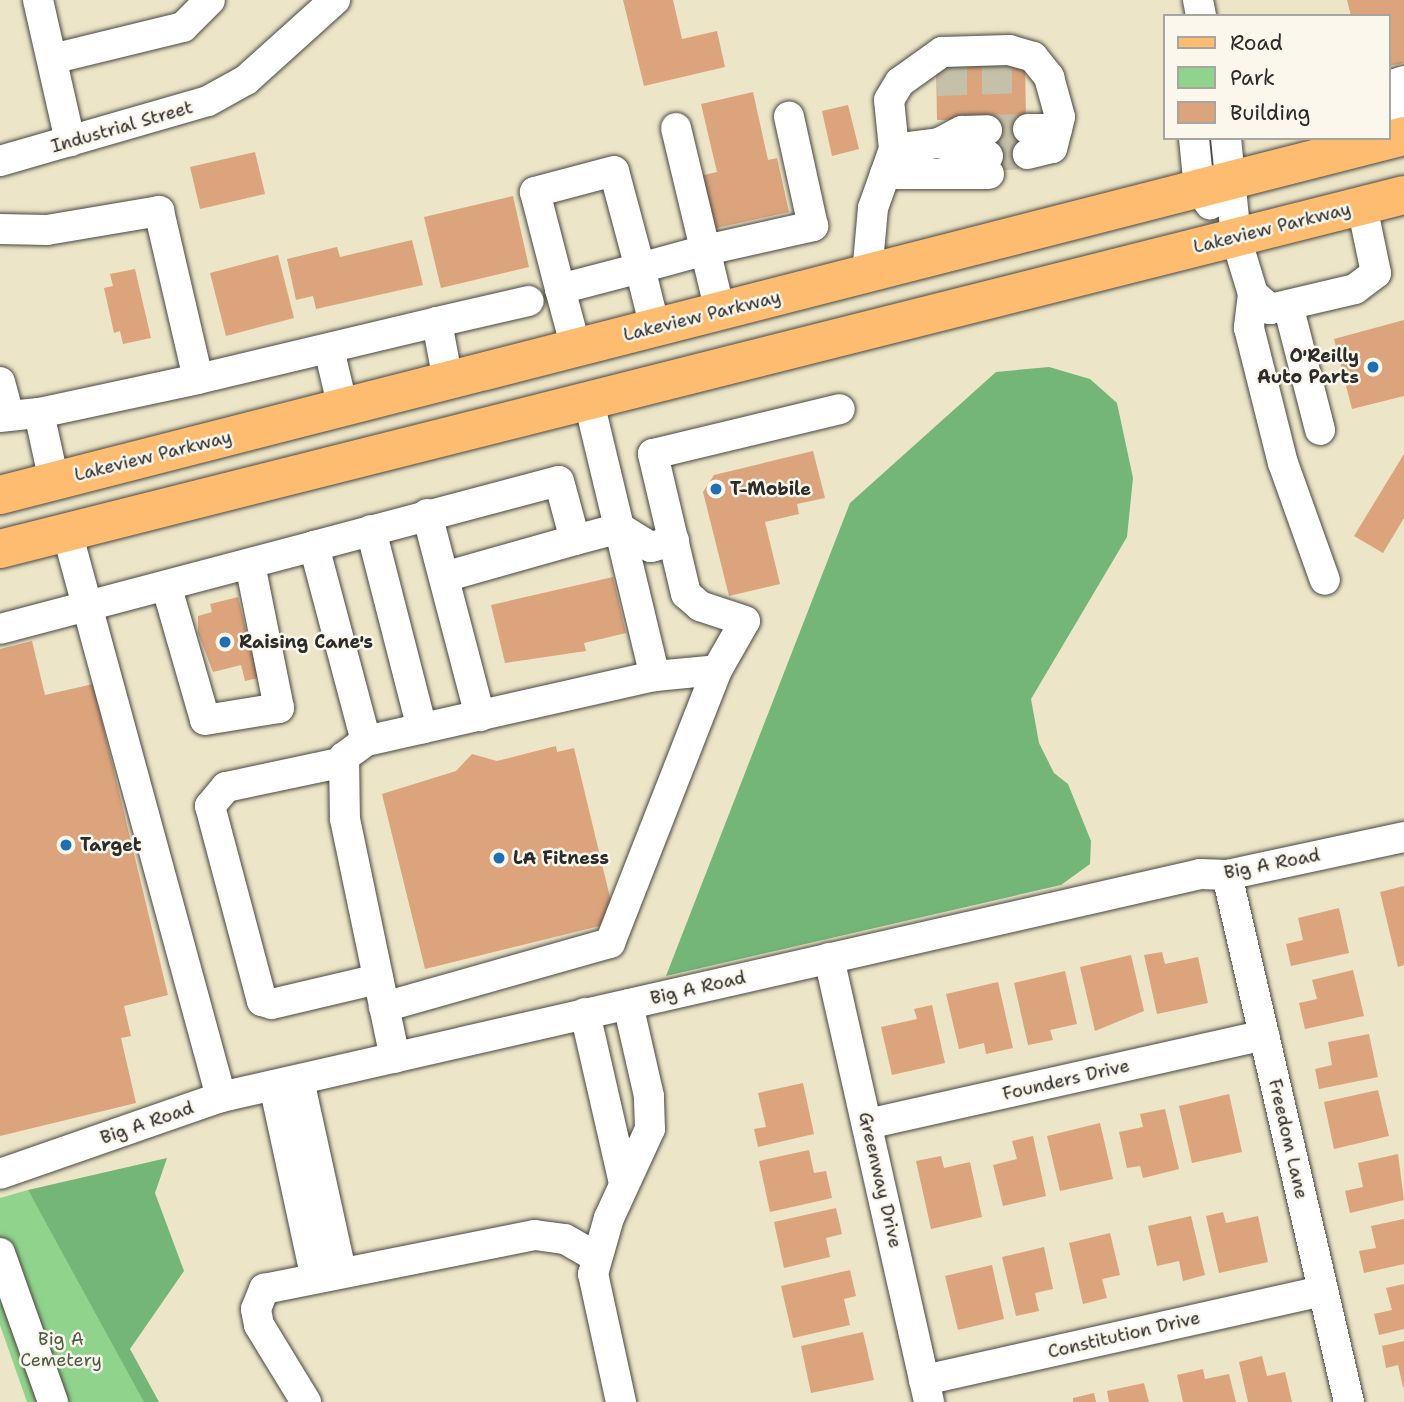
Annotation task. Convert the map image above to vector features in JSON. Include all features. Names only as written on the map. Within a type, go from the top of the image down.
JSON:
[{"type":"main road","name":"Lakeview Parkway","points":[[0,495],[1389,140]]},
{"type":"main road","name":"Lakeview Parkway","points":[[0,549],[1404,195]]},
{"type":"main road","points":[[576,348],[589,402]]},
{"type":"main road","points":[[54,481],[67,532]]},
{"type":"street","points":[[38,0],[71,141]]},
{"type":"street","points":[[52,59],[183,27],[210,0]]},
{"type":"street","name":"Industrial Street","points":[[0,160],[185,111],[225,93],[335,0]]},
{"type":"street","points":[[867,274],[873,208],[889,162],[889,100],[900,82],[942,52],[1009,50],[1033,57],[1037,77],[1060,117],[1038,145]]},
{"type":"street","points":[[900,82],[937,81]]},
{"type":"street","points":[[1404,82],[1395,84],[1404,118]]},
{"type":"street","points":[[560,289],[706,250],[813,226],[789,117]]},
{"type":"street","points":[[676,128],[720,311]]},
{"type":"street","points":[[962,131],[988,150],[889,162],[962,131]]},
{"type":"street","points":[[1195,140],[1236,238],[1253,294],[1250,328],[1283,463],[1325,580]]},
{"type":"street","points":[[1215,185],[1226,140]]},
{"type":"street","points":[[576,348],[535,192],[614,171],[655,328]]},
{"type":"street","points":[[1253,294],[1270,309],[1356,289],[1376,273],[1362,206]]},
{"type":"street","points":[[0,229],[47,230],[159,211],[198,379]]},
{"type":"street","points":[[0,382],[4,416],[39,413],[198,379],[529,301]]},
{"type":"street","points":[[1288,304],[1320,430]]},
{"type":"street","points":[[437,322],[448,381]]},
{"type":"street","points":[[329,349],[343,408]]},
{"type":"street","points":[[589,402],[655,676]]},
{"type":"street","points":[[717,670],[655,676],[366,741],[344,762],[226,788],[210,806],[262,1001],[272,1004],[381,993],[610,943],[717,670],[745,621],[700,606],[686,594],[653,454],[840,410]]},
{"type":"street","points":[[39,413],[54,481]]},
{"type":"street","points":[[0,629],[167,588],[427,514],[559,481],[575,540]]},
{"type":"street","points":[[427,514],[480,716]]},
{"type":"street","points":[[443,577],[620,528],[651,547],[674,541]]},
{"type":"street","points":[[371,530],[422,729]]},
{"type":"street","points":[[67,532],[92,607],[221,1097]]},
{"type":"street","points":[[314,546],[366,741]]},
{"type":"street","points":[[167,588],[205,720],[279,708],[250,564]]},
{"type":"street","points":[[344,762],[345,819],[394,1058]]},
{"type":"street","name":"Big A Road","points":[[0,1174],[221,1097],[1200,874],[1227,875],[1404,837]]},
{"type":"street","name":"Freedom Lane","points":[[1227,875],[1349,1402]]},
{"type":"street","name":"Greenway Drive","points":[[829,958],[927,1391]]},
{"type":"street","points":[[621,1402],[594,1256],[624,1183],[646,1145],[650,1122],[628,1004]]},
{"type":"street","points":[[586,1013],[624,1183]]},
{"type":"street","name":"Founders Drive","points":[[867,1124],[1264,1035]]},
{"type":"street","points":[[287,1082],[328,1272]]},
{"type":"street","points":[[306,1402],[259,1325],[256,1309],[264,1289],[328,1272],[548,1234],[594,1256]]},
{"type":"street","points":[[0,1253],[53,1402]]},
{"type":"street","name":"Constitution Drive","points":[[927,1391],[1323,1290]]},
{"type":"green space","points":[[1049,367],[1090,379],[1117,403],[1133,478],[1127,537],[1031,699],[1039,743],[1054,773],[1068,784],[1091,841],[1090,864],[1061,885],[666,976],[850,503],[996,372]]},
{"type":"green space","points":[[167,1158],[155,1193],[184,1271],[130,1349],[159,1402],[144,1402],[28,1190]]},
{"type":"green space","name":"Big A Cemetery","points":[[28,1190],[148,1402],[27,1402],[0,1325],[0,1198]]},
{"type":"building","points":[[623,0],[673,0],[682,39],[717,31],[725,67],[644,86]]},
{"type":"building","points":[[1347,0],[1404,0],[1404,63],[1390,66],[1390,14],[1350,14]]},
{"type":"building","points":[[1025,62],[1026,119],[937,120],[936,63]]},
{"type":"building","points":[[753,92],[768,160],[777,158],[789,212],[712,229],[700,176],[717,172],[701,104]]},
{"type":"building","points":[[848,105],[859,149],[832,156],[822,111]]},
{"type":"building","points":[[1027,124],[1028,166],[988,166],[987,125]]},
{"type":"building","points":[[255,152],[265,194],[200,209],[190,167]]},
{"type":"building","points":[[513,196],[529,267],[441,288],[424,217]]},
{"type":"building","points":[[412,240],[423,285],[316,309],[313,296],[296,300],[287,259],[337,247],[340,257]]},
{"type":"building","points":[[278,255],[294,318],[226,336],[210,273]]},
{"type":"building","points":[[135,269],[151,338],[123,344],[120,331],[114,333],[104,288],[113,286],[110,274]]},
{"type":"building","name":"O'Reilly Auto Parts","points":[[1404,320],[1404,396],[1352,409],[1334,339]]},
{"type":"building","points":[[813,451],[825,498],[797,504],[799,514],[765,522],[780,584],[729,596],[703,492],[714,475]]},
{"type":"building","points":[[1404,454],[1404,518],[1383,553],[1354,536]]},
{"type":"building","points":[[613,577],[626,633],[584,643],[586,651],[505,663],[491,605]]},
{"type":"building","name":"Raising Cane's","points":[[238,597],[258,678],[245,681],[241,665],[213,672],[198,633],[198,616],[212,612],[210,604]]},
{"type":"building","name":"Target","points":[[32,641],[45,695],[93,684],[168,995],[124,1006],[131,1036],[121,1038],[136,1103],[0,1136],[0,649]]},
{"type":"building","name":"LA Fitness","points":[[556,746],[557,752],[574,748],[616,922],[425,969],[382,794],[456,771],[472,754],[497,761]]},
{"type":"building","points":[[1404,886],[1404,965],[1398,967],[1380,892]]},
{"type":"building","points":[[1339,908],[1349,953],[1291,966],[1286,944],[1303,940],[1298,918]]},
{"type":"building","points":[[1162,952],[1165,964],[1198,957],[1208,1003],[1157,1014],[1144,955]]},
{"type":"building","points":[[1131,955],[1144,1011],[1095,1031],[1080,967]]},
{"type":"building","points":[[1353,970],[1364,1016],[1305,1029],[1299,1003],[1317,999],[1312,980]]},
{"type":"building","points":[[1065,971],[1077,1024],[1050,1030],[1053,1040],[1028,1045],[1014,983]]},
{"type":"building","points":[[998,982],[1013,1048],[986,1054],[984,1043],[959,1049],[946,994]]},
{"type":"building","points":[[932,1005],[945,1063],[892,1075],[881,1027],[917,1019],[914,1009]]},
{"type":"building","points":[[1369,1034],[1378,1077],[1319,1089],[1315,1069],[1332,1065],[1328,1042]]},
{"type":"building","points":[[803,1083],[814,1134],[758,1147],[754,1129],[766,1127],[758,1093]]},
{"type":"building","points":[[1378,1090],[1389,1136],[1334,1149],[1324,1102]]},
{"type":"building","points":[[1229,1094],[1242,1152],[1192,1163],[1179,1106]]},
{"type":"building","points":[[1165,1109],[1179,1169],[1143,1178],[1140,1166],[1127,1168],[1119,1132],[1143,1127],[1140,1114]]},
{"type":"building","points":[[1100,1123],[1113,1179],[1060,1191],[1047,1136]]},
{"type":"building","points":[[1033,1136],[1046,1196],[1003,1206],[993,1165],[1017,1159],[1012,1141]]},
{"type":"building","points":[[809,1150],[814,1173],[826,1171],[832,1198],[770,1212],[759,1161]]},
{"type":"building","points":[[1398,1154],[1404,1200],[1350,1213],[1345,1191],[1363,1187],[1358,1163]]},
{"type":"building","points":[[941,1156],[944,1168],[970,1162],[982,1217],[931,1229],[916,1161]]},
{"type":"building","points":[[836,1208],[842,1234],[826,1238],[830,1257],[784,1268],[774,1222]]},
{"type":"building","points":[[1223,1212],[1226,1223],[1258,1216],[1268,1262],[1219,1273],[1206,1216]]},
{"type":"building","points":[[1191,1216],[1205,1275],[1183,1281],[1179,1261],[1157,1266],[1148,1226]]},
{"type":"building","points":[[1404,1219],[1404,1264],[1364,1273],[1359,1251],[1376,1248],[1371,1226]]},
{"type":"building","points":[[1110,1233],[1120,1275],[1102,1279],[1107,1298],[1083,1304],[1069,1243]]},
{"type":"building","points":[[1044,1247],[1053,1289],[1035,1293],[1039,1311],[1016,1316],[1002,1257]]},
{"type":"building","points":[[992,1265],[1004,1319],[958,1330],[945,1276]]},
{"type":"building","points":[[850,1270],[856,1296],[844,1299],[850,1325],[793,1338],[781,1286]]},
{"type":"building","points":[[1404,1284],[1404,1329],[1379,1335],[1374,1314],[1392,1310],[1386,1288]]},
{"type":"building","points":[[863,1332],[874,1380],[811,1393],[801,1346]]},
{"type":"building","points":[[1404,1341],[1403,1387],[1398,1365],[1386,1368],[1382,1346]]},
{"type":"building","points":[[1262,1356],[1267,1376],[1285,1372],[1292,1402],[1248,1402],[1239,1362]]},
{"type":"building","points":[[1203,1369],[1205,1379],[1229,1374],[1236,1402],[1183,1402],[1177,1375]]},
{"type":"building","points":[[1144,1383],[1149,1402],[1109,1402],[1107,1391]]},
{"type":"building","points":[[1094,1393],[1096,1402],[1073,1402],[1073,1398]]},
{"type":"tunnel","points":[[937,81],[1026,78]]},
{"type":"tunnel","points":[[987,130],[1028,129]]},
{"type":"tunnel","points":[[988,156],[1028,154]]},
{"type":"place","name":"O'Reilly Auto Parts","points":[[1373,367]]},
{"type":"place","name":"T-Mobile","points":[[716,489]]},
{"type":"place","name":"Raising Cane's","points":[[225,642]]},
{"type":"place","name":"Target","points":[[66,845]]},
{"type":"place","name":"LA Fitness","points":[[499,858]]}]
